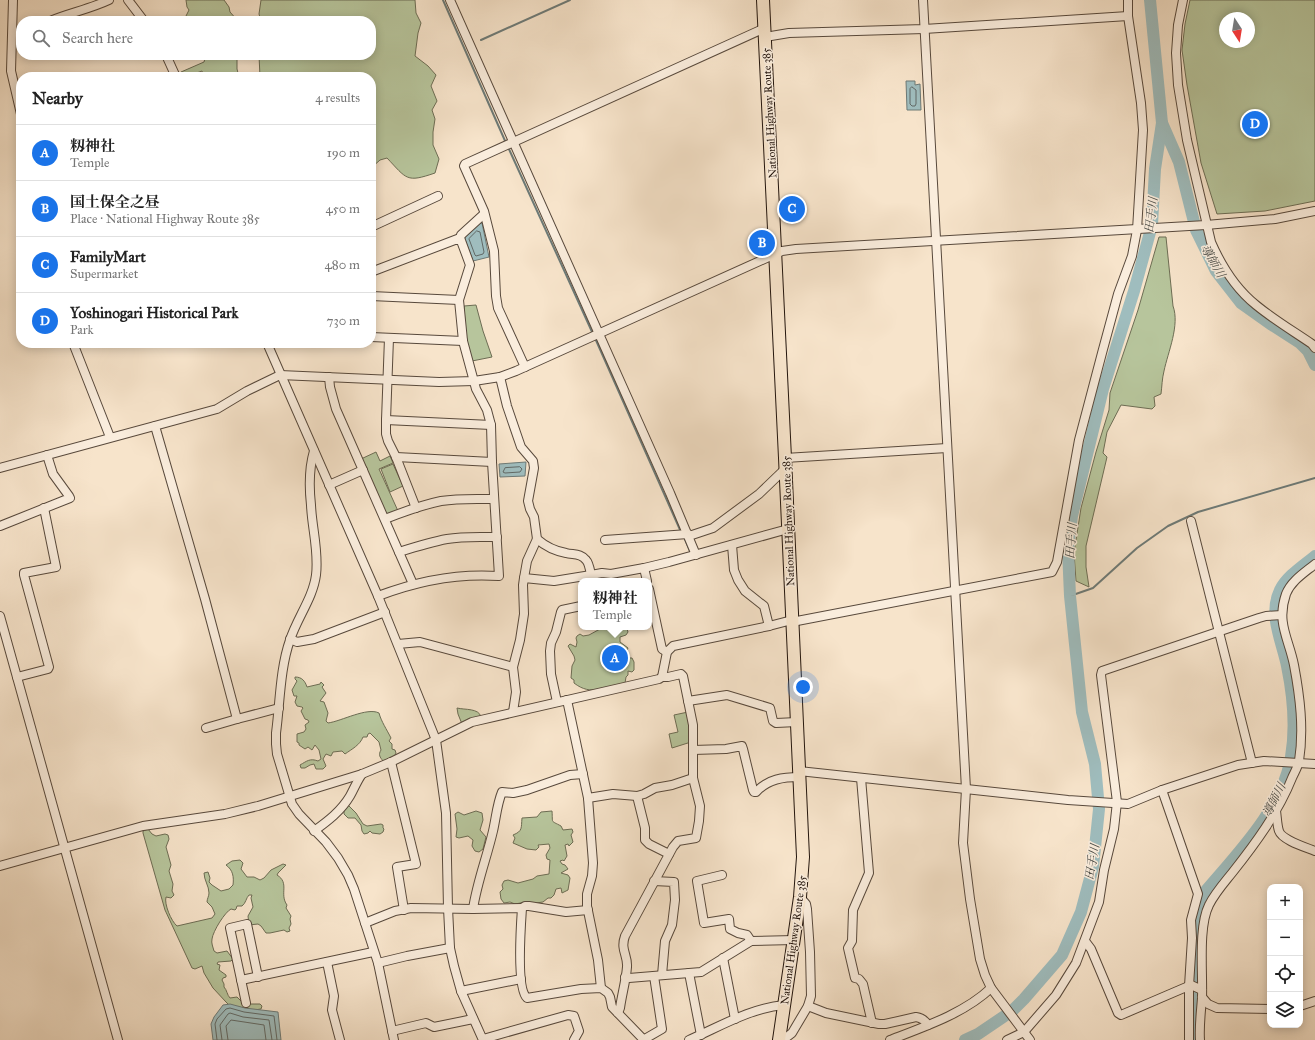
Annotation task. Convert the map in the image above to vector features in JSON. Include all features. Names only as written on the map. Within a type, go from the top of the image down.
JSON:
[{"type":"highway","name":"National Highway Route 385","points":[[763,0],[802,857],[800,897],[779,1040]]},
{"type":"street","points":[[13,0],[16,26]]},
{"type":"street","points":[[62,16],[99,5],[109,0]]},
{"type":"street","points":[[128,0],[140,16]]},
{"type":"street","points":[[450,0],[696,555]]},
{"type":"street","points":[[923,0],[966,789],[963,843],[970,899],[980,959],[985,975],[993,989],[1030,1040]]},
{"type":"street","points":[[0,866],[144,826],[226,814],[258,806],[362,774],[391,762],[472,722],[659,679],[662,676],[667,652],[673,646],[792,620],[797,621],[1052,572],[1057,562],[1081,433],[1118,294],[1132,256],[1137,230],[1143,130],[1128,16],[1128,0]]},
{"type":"street","points":[[1182,0],[1176,53],[1178,85],[1187,140],[1211,242],[1217,257],[1236,284],[1255,304],[1312,344],[1315,348]]},
{"type":"street","points":[[525,367],[498,308],[494,252],[484,214],[464,166],[465,164],[513,141],[765,32],[789,33],[924,29],[1128,16]]},
{"type":"street","points":[[16,39],[11,57],[11,71],[16,96]]},
{"type":"street","points":[[168,60],[173,72]]},
{"type":"street","points":[[376,224],[438,196]]},
{"type":"street","points":[[0,468],[217,409],[247,391],[280,375],[439,382],[474,382],[500,377],[782,251],[1206,225],[1275,218],[1315,211]]},
{"type":"street","points":[[376,270],[460,238],[461,235],[484,214]]},
{"type":"street","points":[[378,596],[413,584],[438,579],[468,575],[499,576],[491,425],[487,410],[476,389],[463,340],[459,300],[470,265],[460,238]]},
{"type":"street","points":[[376,296],[459,300]]},
{"type":"street","points":[[376,337],[463,340]]},
{"type":"street","points":[[389,338],[386,434],[416,508]]},
{"type":"street","points":[[75,348],[110,437]]},
{"type":"street","points":[[269,348],[385,612],[436,740],[446,813],[450,948],[461,991],[472,1019],[483,1040],[568,1015],[574,1016],[579,1031],[574,1040]]},
{"type":"street","points":[[328,377],[336,409],[413,584]]},
{"type":"street","points":[[500,377],[507,406],[521,447],[533,461],[534,468],[530,482],[528,500],[534,517],[537,539],[527,561],[522,585],[524,614],[520,640],[513,666],[516,692],[513,712]]},
{"type":"street","points":[[386,420],[491,425]]},
{"type":"street","points":[[155,426],[203,591],[237,719]]},
{"type":"street","points":[[605,540],[688,535],[712,528],[759,494],[785,464],[947,448]]},
{"type":"street","points":[[314,451],[310,464],[310,505],[318,559],[316,577],[313,588],[290,639],[286,654],[279,708],[276,744],[277,754],[288,796],[292,804],[314,831],[326,842],[348,874],[365,923],[373,952],[378,963],[394,1040]]},
{"type":"street","points":[[0,526],[70,498],[52,474],[47,455]]},
{"type":"street","points":[[396,457],[492,462]]},
{"type":"street","points":[[329,485],[363,470]]},
{"type":"street","points":[[385,519],[416,508],[448,500],[494,499]]},
{"type":"street","points":[[17,677],[49,667],[24,575],[24,573],[56,567],[44,508]]},
{"type":"street","points":[[1191,521],[1252,762]]},
{"type":"street","points":[[524,578],[554,581],[591,575],[612,577],[788,529]]},
{"type":"street","points":[[399,552],[430,542],[448,539],[465,537],[497,538]]},
{"type":"street","points":[[537,539],[543,544],[556,550],[577,554],[585,558],[588,562],[591,575]]},
{"type":"street","points":[[732,545],[734,570],[738,580],[745,591],[764,606],[769,626]]},
{"type":"street","points":[[1200,1040],[1199,1030],[1202,994],[1203,929],[1209,905],[1276,811],[1299,763],[1301,702],[1293,663],[1283,632],[1282,615],[1286,594],[1298,578],[1315,564]]},
{"type":"street","points":[[644,568],[646,578]]},
{"type":"street","points":[[652,604],[662,649],[667,652]]},
{"type":"street","points":[[557,702],[551,674],[551,643],[556,632],[560,612],[562,610],[578,607]]},
{"type":"street","points":[[290,639],[297,642],[314,639],[385,612]]},
{"type":"street","points":[[1007,1040],[1023,1030],[1056,995],[1076,964],[1099,902],[1104,870],[1114,829],[1117,802],[1101,675],[1102,671],[1266,616],[1282,615]]},
{"type":"street","points":[[0,616],[118,1040]]},
{"type":"street","points":[[398,644],[420,642],[513,666]]},
{"type":"street","points":[[615,1010],[620,1008],[627,966],[623,952],[623,941],[668,854],[678,841],[696,838],[699,821],[700,806],[693,778],[693,725],[683,676],[681,674],[668,677],[662,676]]},
{"type":"street","points":[[688,701],[727,695],[770,708],[773,721],[776,723],[797,722]]},
{"type":"street","points":[[567,700],[588,798],[593,863],[592,876],[587,894],[588,910],[598,960],[601,988]]},
{"type":"street","points":[[206,728],[279,708]]},
{"type":"street","points":[[693,750],[726,749],[742,746],[754,792],[774,779],[799,774],[861,778],[1068,800],[1117,802],[1128,804],[1162,790],[1238,765],[1252,762],[1264,761],[1315,764]]},
{"type":"street","points":[[391,762],[416,864],[397,867],[404,910]]},
{"type":"street","points":[[314,831],[329,821],[340,809],[350,796],[362,774]]},
{"type":"street","points":[[473,909],[476,890],[494,830],[499,798],[502,792],[513,793],[527,790],[570,775],[583,774]]},
{"type":"street","points":[[588,798],[613,794],[637,796],[655,788],[672,785],[693,778]]},
{"type":"street","points":[[861,778],[869,873],[853,910],[852,941],[848,948],[855,978],[859,979],[863,984],[872,1022]]},
{"type":"street","points":[[1162,790],[1198,894],[1191,920],[1192,938],[1189,1040]]},
{"type":"street","points":[[637,796],[645,828],[645,840],[649,844],[668,854]]},
{"type":"street","points":[[1276,811],[1281,835],[1286,839],[1315,851]]},
{"type":"street","points":[[722,875],[697,881],[704,923],[729,919],[730,929],[747,935],[751,941]]},
{"type":"street","points":[[522,908],[521,979],[525,996],[527,998],[573,990],[601,988],[608,993],[615,1010],[644,1040],[662,1029],[658,975],[665,941],[672,925],[675,900],[674,882],[654,881]]},
{"type":"street","points":[[783,1040],[792,1033],[808,1006],[811,996],[808,915],[806,904],[800,897]]},
{"type":"street","points":[[365,923],[395,911],[411,908],[473,909],[522,908],[529,906],[566,912],[588,910]]},
{"type":"street","points":[[246,1003],[230,928],[247,924],[258,977]]},
{"type":"street","points":[[625,977],[629,978],[701,972],[751,941],[794,940]]},
{"type":"street","points":[[1085,941],[1091,949],[1118,1013],[1121,1015],[1190,986]]},
{"type":"street","points":[[378,963],[450,948]]},
{"type":"street","points":[[241,980],[373,952]]},
{"type":"street","points":[[723,958],[735,1019]]},
{"type":"street","points":[[327,962],[334,996],[332,1010],[340,1040]]},
{"type":"street","points":[[690,973],[701,1035]]},
{"type":"street","points":[[461,991],[521,979]]},
{"type":"street","points":[[1190,986],[1202,994],[1208,1004],[1217,1008],[1267,1008]]},
{"type":"street","points":[[890,1040],[928,1025],[969,1004],[993,989]]},
{"type":"street","points":[[1303,1005],[1315,1001]]},
{"type":"street","points":[[689,1040],[754,1012],[784,1005]]},
{"type":"street","points":[[808,1006],[840,1016],[885,1024],[916,1017],[926,1021],[928,1025]]},
{"type":"street","points":[[392,1031],[426,1024],[434,1027],[472,1019]]},
{"type":"green space","points":[[186,0],[224,0],[234,16],[186,16],[189,10]]},
{"type":"green space","points":[[261,0],[415,0],[416,13],[421,23],[415,56],[428,66],[436,75],[431,86],[437,101],[432,110],[435,119],[433,145],[439,159],[435,173],[418,178],[412,178],[403,175],[387,158],[380,160],[376,164],[376,72],[260,72],[259,60],[376,60],[376,16],[260,16]]},
{"type":"green space","points":[[1190,0],[1315,0],[1315,201],[1265,211],[1217,214],[1201,163],[1182,50]]},
{"type":"green space","points":[[205,60],[237,60],[238,72],[181,72],[204,62]]},
{"type":"green space","points":[[1159,237],[1166,237],[1175,313],[1173,338],[1163,374],[1161,394],[1154,397],[1155,406],[1152,409],[1121,405],[1107,432],[1103,453],[1107,457],[1086,546],[1086,567],[1089,587],[1076,581],[1074,553],[1081,508],[1109,410],[1110,393],[1138,310]]},
{"type":"green space","points":[[476,305],[492,357],[472,361],[466,340],[464,306]]},
{"type":"green space","points":[[376,452],[380,461],[390,456],[393,463],[379,469],[398,511],[390,515],[386,513],[361,459]]},
{"type":"green space","points":[[393,464],[403,486],[390,492],[381,469]]},
{"type":"green space","points":[[598,630],[627,630],[626,635],[620,637],[620,642],[628,648],[625,654],[632,658],[634,662],[634,670],[632,672],[628,671],[625,683],[598,690],[592,690],[580,687],[574,683],[574,680],[571,678],[572,666],[575,660],[568,646],[570,644],[576,647],[576,638],[580,634],[583,636],[589,635]]},
{"type":"green space","points":[[295,677],[303,680],[307,687],[320,684],[321,682],[324,685],[322,687],[326,693],[320,701],[324,702],[328,713],[326,721],[328,723],[361,713],[379,713],[391,738],[389,741],[392,744],[392,749],[395,750],[396,753],[394,757],[383,761],[380,756],[381,750],[379,742],[370,733],[367,737],[363,737],[358,745],[345,754],[342,751],[333,752],[331,756],[326,754],[323,759],[326,766],[323,769],[316,769],[314,764],[301,768],[300,765],[307,761],[318,761],[321,759],[319,750],[315,745],[312,750],[308,747],[305,749],[297,742],[297,734],[304,732],[306,729],[305,725],[309,722],[305,719],[301,711],[303,708],[297,706],[295,702],[297,696],[294,696],[292,690],[297,681]]},
{"type":"green space","points":[[457,708],[478,712],[481,717],[462,724]]},
{"type":"green space","points":[[688,712],[691,742],[672,748],[669,734],[678,732],[674,715]]},
{"type":"green space","points":[[348,805],[356,813],[363,824],[367,826],[381,824],[383,825],[384,829],[383,832],[380,834],[372,833],[370,831],[364,834],[361,825],[355,818],[348,818],[344,814],[344,810]]},
{"type":"green space","points":[[476,811],[482,813],[483,820],[480,830],[486,837],[483,849],[479,852],[475,851],[472,846],[473,840],[468,836],[459,838],[456,837],[457,829],[455,814],[458,812],[464,815]]},
{"type":"green space","points":[[552,811],[552,820],[554,822],[561,826],[563,830],[572,829],[573,832],[571,835],[573,842],[569,846],[568,844],[565,845],[567,856],[564,861],[560,861],[568,869],[561,873],[568,875],[570,878],[568,890],[562,893],[561,888],[556,889],[551,898],[548,898],[543,902],[526,902],[515,904],[510,902],[504,903],[501,899],[500,892],[503,889],[502,885],[504,881],[508,880],[518,883],[533,879],[537,876],[549,874],[550,860],[547,859],[546,855],[550,848],[549,844],[538,845],[539,847],[536,850],[527,849],[513,843],[515,838],[513,835],[520,830],[522,818],[537,817],[541,812]]},
{"type":"green space","points":[[148,829],[156,836],[165,834],[168,835],[169,839],[166,847],[171,865],[169,871],[173,884],[172,891],[174,895],[171,898],[166,897],[166,904],[172,920],[177,926],[212,918],[215,914],[212,907],[207,902],[209,890],[204,873],[208,872],[210,878],[209,882],[221,891],[229,889],[233,885],[232,874],[226,865],[232,861],[240,860],[243,863],[241,869],[247,877],[254,877],[260,880],[264,878],[271,870],[283,864],[286,865],[277,875],[281,878],[284,885],[284,897],[287,905],[286,908],[291,916],[290,931],[287,932],[284,930],[266,933],[258,924],[249,925],[248,916],[253,907],[251,898],[252,895],[249,895],[242,906],[237,906],[235,910],[231,909],[226,914],[217,927],[212,939],[214,951],[217,953],[227,951],[233,959],[231,961],[218,962],[217,964],[220,965],[219,970],[226,975],[226,977],[222,980],[229,997],[237,997],[242,1002],[249,1004],[260,1004],[262,1006],[261,1009],[248,1011],[247,1007],[244,1006],[242,1008],[229,1008],[228,1004],[213,988],[204,973],[202,966],[195,969],[192,968],[165,910],[143,833],[143,831]]},
{"type":"water","points":[[906,81],[915,81],[915,85],[920,84],[921,110],[907,110]]},
{"type":"water","points":[[480,223],[482,223],[489,257],[473,261],[465,236]]},
{"type":"water","points":[[526,462],[525,476],[500,477],[499,464]]},
{"type":"water","points":[[230,1004],[245,1008],[278,1012],[281,1040],[213,1040],[211,1024],[214,1017],[223,1005]]},
{"type":"waterway","points":[[443,0],[506,143]]},
{"type":"waterway","points":[[481,40],[570,0]]},
{"type":"waterway","name":"田手川","points":[[965,1040],[978,1034],[1012,1011],[1062,955],[1081,912],[1093,867],[1099,809],[1095,764],[1082,712],[1070,596],[1068,549],[1072,516],[1103,389],[1134,291],[1152,225],[1155,169],[1162,123],[1150,0]]},
{"type":"waterway","name":"導師川","points":[[1162,123],[1179,162],[1196,230],[1216,271],[1241,303],[1300,343],[1308,351],[1315,365]]},
{"type":"waterway","points":[[508,147],[593,334]]},
{"type":"waterway","points":[[595,338],[681,532]]},
{"type":"waterway","points":[[1070,596],[1093,588],[1137,548],[1168,526],[1198,512],[1315,478]]},
{"type":"waterway","points":[[684,537],[690,551]]},
{"type":"waterway","name":"導師川","points":[[1194,1040],[1196,920],[1199,901],[1256,830],[1279,794],[1286,776],[1293,746],[1293,712],[1289,677],[1277,628],[1275,609],[1277,599],[1283,585],[1315,556]]},
{"type":"place","name":"Yoshinogari Historical Park","points":[[1255,124]]},
{"type":"place","name":"FamilyMart","points":[[792,209]]},
{"type":"place","name":"国土保全之昼","points":[[762,243]]},
{"type":"place","name":"籾神社","points":[[615,658]]}]
